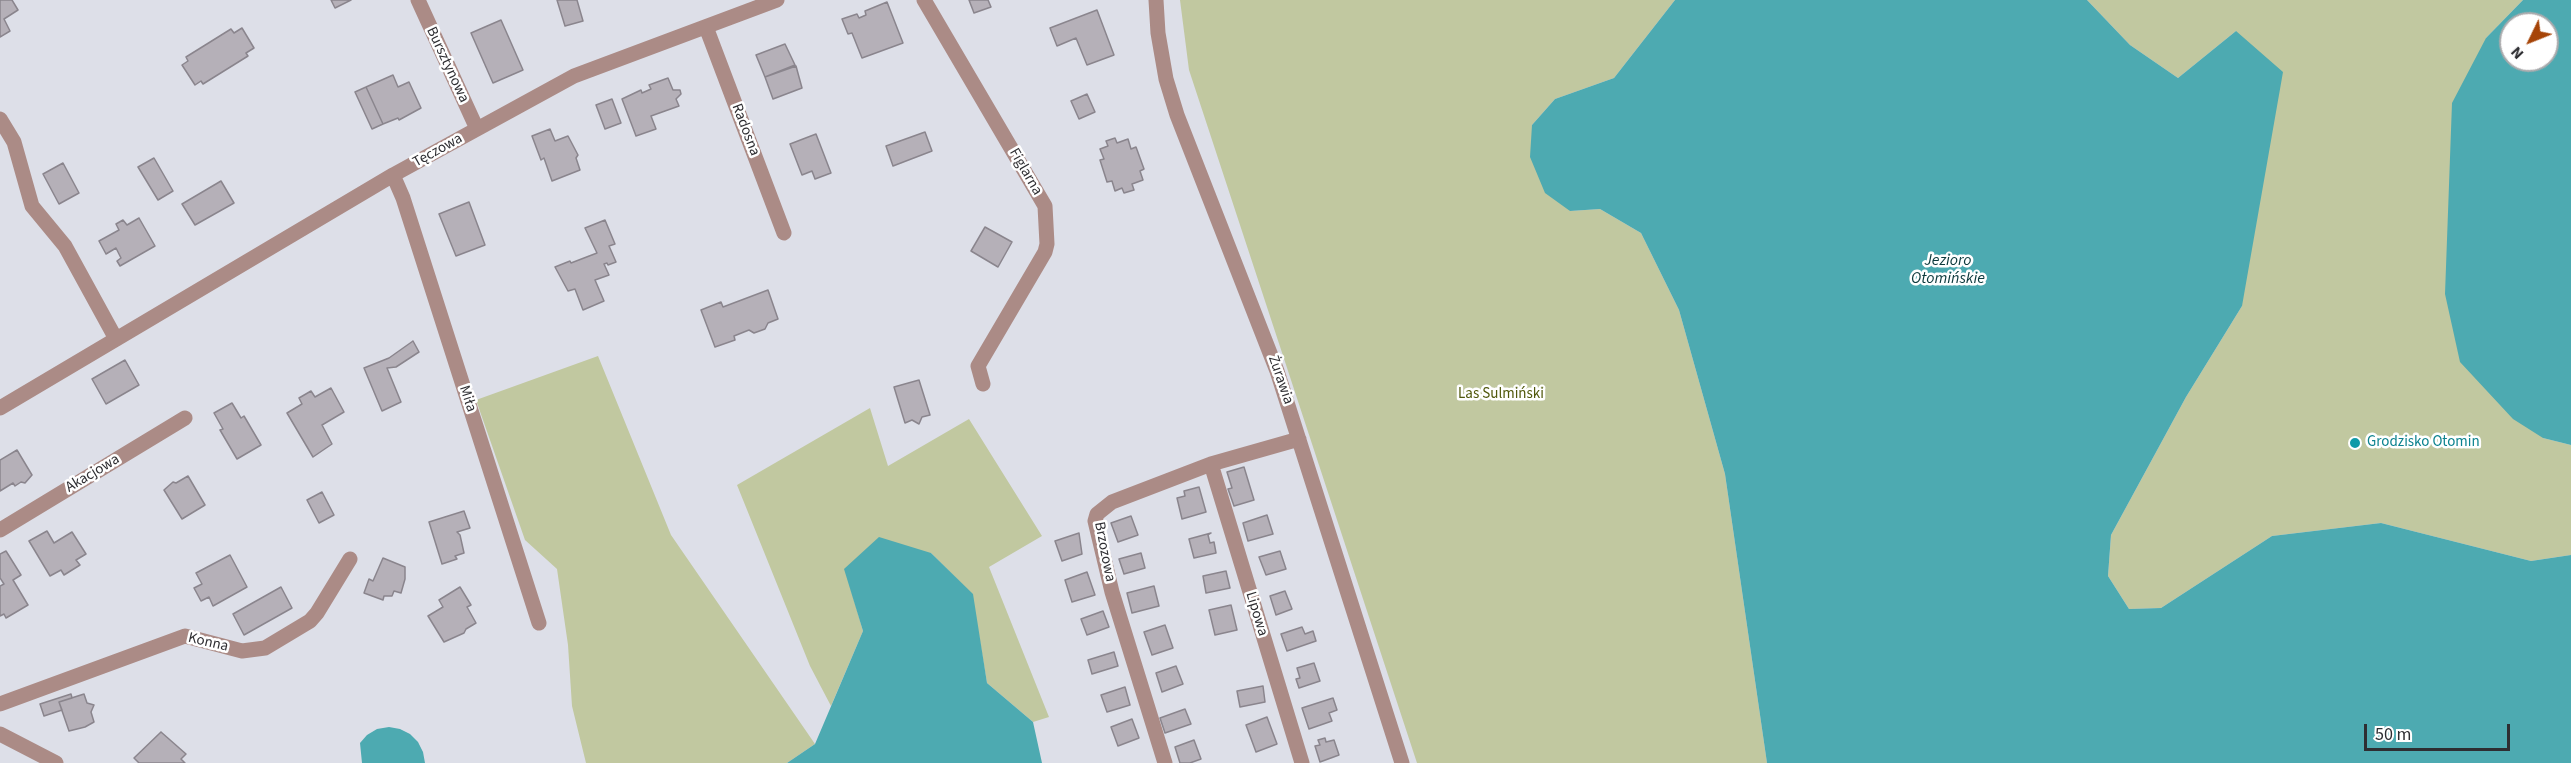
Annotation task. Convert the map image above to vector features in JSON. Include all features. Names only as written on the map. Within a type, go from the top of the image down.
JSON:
[{"type":"street","name":"Bursztynowa","points":[[418,0],[477,129]]},
{"type":"street","name":"Tęczowa","points":[[0,408],[393,175],[574,76],[777,0]]},
{"type":"street","name":"Figlarna","points":[[924,0],[1045,206],[1047,244],[978,366],[983,384]]},
{"type":"street","name":"Żurawia","points":[[1156,0],[1158,33],[1166,79],[1177,115],[1277,371],[1402,763]]},
{"type":"street","name":"Radosna","points":[[706,27],[784,233]]},
{"type":"street","points":[[0,119],[14,142],[32,206],[65,246],[116,339]]},
{"type":"street","name":"Miła","points":[[393,175],[403,198],[539,623]]},
{"type":"street","name":"Akacjowa","points":[[0,530],[185,418]]},
{"type":"street","name":"Brzozowa","points":[[1165,763],[1112,592],[1095,521],[1097,514],[1112,502],[1211,464],[1299,439]]},
{"type":"street","name":"Lipowa","points":[[1211,464],[1302,763]]},
{"type":"street","name":"Konna","points":[[0,704],[185,636],[242,651],[265,648],[310,621],[350,559]]},
{"type":"street","points":[[0,734],[56,763]]},
{"type":"green space","name":"Las Sulmiński","points":[[1180,0],[1675,0],[1614,78],[1555,99],[1532,125],[1570,211],[1600,209],[1641,233],[1679,310],[1725,474],[1767,763],[1417,763],[1189,70]]},
{"type":"green space","points":[[2087,0],[2523,0],[2511,12],[2499,12],[2499,25],[2486,38],[2543,438],[2571,445],[2571,555],[2531,561],[2381,523],[2272,536],[2161,608],[2129,609],[2108,576],[2111,535],[2186,397],[2242,306],[2236,31],[2178,78],[2130,45]]},
{"type":"green space","points":[[598,356],[671,535],[815,744],[787,763],[586,763],[572,706],[568,645],[557,569],[525,540],[476,400]]},
{"type":"green space","points":[[870,408],[888,466],[969,419],[1042,536],[989,567],[1049,717],[1033,722],[987,683],[972,594],[931,553],[845,569],[863,631],[831,706],[810,666],[737,485]]},
{"type":"water","name":"Jezioro Otomińskie","points":[[1675,0],[2087,0],[2130,45],[2178,78],[2236,31],[2283,72],[2242,306],[2186,397],[2111,535],[2108,576],[2129,609],[2161,608],[2272,536],[2381,523],[2531,561],[2571,555],[2571,763],[1767,763],[1725,474],[1679,310],[1641,233],[1600,209],[1570,211],[1545,193],[1530,157],[1532,125],[1555,99],[1614,78]]},
{"type":"water","points":[[2523,0],[2571,0],[2571,445],[2543,438],[2513,419],[2460,362],[2445,294],[2452,103],[2486,38],[2499,25],[2499,72],[2559,72],[2559,12],[2511,12]]},
{"type":"water","points":[[879,537],[931,553],[973,594],[987,683],[1033,722],[1042,763],[787,763],[815,744],[863,631],[844,569]]},
{"type":"water","points":[[389,727],[410,734],[418,742],[425,763],[362,763],[360,743],[377,729]]},
{"type":"building","points":[[0,0],[12,0],[18,10],[4,19],[10,31],[0,37]]},
{"type":"building","points":[[331,0],[351,0],[335,8]]},
{"type":"building","points":[[557,0],[577,0],[583,21],[565,26]]},
{"type":"building","points":[[969,0],[988,0],[991,7],[974,13]]},
{"type":"building","points":[[887,2],[903,43],[862,58],[852,33],[848,34],[842,19],[857,14],[859,18],[866,15],[865,11]]},
{"type":"building","points":[[1097,10],[1114,55],[1087,65],[1076,38],[1057,46],[1050,28]]},
{"type":"building","points":[[501,20],[523,70],[493,83],[471,33]]},
{"type":"building","points":[[242,28],[254,48],[246,53],[248,56],[203,84],[201,81],[195,85],[182,65],[188,61],[186,57],[231,29],[234,33]]},
{"type":"building","points":[[785,44],[795,65],[765,77],[756,55]]},
{"type":"building","points":[[796,66],[802,88],[773,99],[765,77]]},
{"type":"building","points":[[393,75],[398,87],[409,82],[421,108],[399,120],[398,118],[383,124],[366,87]]},
{"type":"building","points":[[668,78],[673,90],[680,90],[681,94],[676,99],[679,106],[651,116],[656,129],[636,136],[622,99],[641,90],[642,93],[651,89],[649,85]]},
{"type":"building","points":[[366,87],[383,124],[372,129],[355,92]]},
{"type":"building","points":[[1087,94],[1095,112],[1079,119],[1071,101]]},
{"type":"building","points":[[612,99],[621,123],[605,129],[596,105]]},
{"type":"building","points":[[550,129],[555,141],[568,136],[578,155],[576,158],[580,170],[552,181],[544,158],[541,160],[532,136]]},
{"type":"building","points":[[925,132],[932,151],[893,166],[886,146]]},
{"type":"building","points":[[816,134],[831,173],[815,179],[812,171],[802,175],[790,144]]},
{"type":"building","points":[[1115,138],[1117,143],[1128,139],[1131,149],[1136,147],[1144,169],[1140,171],[1143,180],[1132,184],[1134,190],[1124,193],[1122,188],[1115,191],[1112,181],[1107,182],[1100,160],[1104,159],[1100,149],[1108,146],[1106,141]]},
{"type":"building","points":[[154,158],[173,191],[158,200],[138,167]]},
{"type":"building","points":[[63,163],[79,193],[59,204],[43,174]]},
{"type":"building","points":[[221,181],[234,203],[195,225],[182,204]]},
{"type":"building","points":[[469,202],[485,245],[456,256],[439,214]]},
{"type":"building","points":[[139,218],[155,246],[120,266],[117,261],[121,258],[116,248],[106,254],[99,241],[119,230],[116,224],[123,220],[127,225]]},
{"type":"building","points":[[605,220],[615,244],[609,246],[616,262],[604,264],[609,275],[595,280],[604,301],[583,310],[575,289],[568,291],[555,267],[597,253],[585,228]]},
{"type":"building","points":[[985,227],[1012,242],[998,267],[971,251]]},
{"type":"building","points":[[768,290],[778,319],[768,323],[765,329],[754,333],[749,330],[734,336],[735,340],[715,347],[701,310],[721,302],[723,307]]},
{"type":"building","points":[[413,341],[419,352],[396,367],[387,368],[401,402],[382,411],[364,368],[389,358]]},
{"type":"building","points":[[125,360],[139,385],[106,404],[92,379]]},
{"type":"building","points":[[919,380],[930,415],[922,417],[919,424],[912,420],[905,423],[894,387]]},
{"type":"building","points":[[331,388],[344,412],[322,425],[332,444],[313,457],[287,413],[302,404],[299,398],[311,391],[315,397]]},
{"type":"building","points":[[232,403],[241,418],[244,416],[261,445],[237,459],[220,430],[223,429],[214,413]]},
{"type":"building","points":[[17,450],[32,475],[25,483],[21,482],[15,486],[13,483],[0,491],[0,460]]},
{"type":"building","points":[[1244,467],[1254,500],[1234,506],[1228,489],[1232,488],[1227,472]]},
{"type":"building","points":[[188,476],[205,505],[182,519],[164,490],[173,482],[176,483]]},
{"type":"building","points":[[1199,487],[1206,512],[1182,519],[1177,498],[1185,496],[1184,491]]},
{"type":"building","points":[[322,492],[334,515],[319,523],[307,500]]},
{"type":"building","points":[[464,511],[470,528],[457,532],[460,535],[464,553],[455,556],[457,559],[442,564],[429,522]]},
{"type":"building","points":[[1267,515],[1273,534],[1248,541],[1243,523]]},
{"type":"building","points":[[1131,516],[1138,535],[1118,542],[1111,523]]},
{"type":"building","points":[[47,531],[54,543],[72,532],[86,554],[76,560],[80,565],[64,575],[61,570],[50,576],[29,541]]},
{"type":"building","points":[[1079,533],[1082,554],[1062,561],[1055,541]]},
{"type":"building","points":[[1211,533],[1208,535],[1210,543],[1214,542],[1216,553],[1194,558],[1189,539]]},
{"type":"building","points":[[6,551],[21,575],[13,580],[28,605],[6,618],[4,614],[0,616],[0,586],[4,584],[0,578],[0,554]]},
{"type":"building","points":[[1280,551],[1286,569],[1266,575],[1259,557]]},
{"type":"building","points":[[1141,553],[1145,568],[1124,574],[1119,559]]},
{"type":"building","points":[[230,555],[247,587],[213,606],[209,597],[201,601],[194,588],[202,584],[196,573]]},
{"type":"building","points":[[383,558],[405,567],[405,579],[401,593],[394,591],[392,596],[384,596],[383,600],[364,593],[369,579],[373,581]]},
{"type":"building","points":[[1226,571],[1230,588],[1206,593],[1203,576]]},
{"type":"building","points":[[1087,572],[1095,595],[1072,602],[1065,580]]},
{"type":"building","points":[[1154,586],[1159,606],[1132,613],[1127,593]]},
{"type":"building","points":[[281,587],[292,608],[244,635],[233,614]]},
{"type":"building","points":[[460,587],[471,605],[467,607],[476,623],[464,633],[444,642],[428,616],[443,607],[439,600]]},
{"type":"building","points":[[1285,591],[1292,609],[1276,615],[1270,596]]},
{"type":"building","points":[[1231,605],[1237,630],[1215,635],[1209,610]]},
{"type":"building","points":[[1103,611],[1109,627],[1087,635],[1081,619]]},
{"type":"building","points":[[1165,625],[1173,648],[1152,655],[1144,632]]},
{"type":"building","points":[[1302,627],[1305,634],[1313,631],[1316,641],[1287,651],[1281,634]]},
{"type":"building","points":[[1114,652],[1118,666],[1092,674],[1088,660]]},
{"type":"building","points":[[1314,663],[1320,681],[1299,688],[1296,679],[1300,678],[1297,668]]},
{"type":"building","points":[[1176,666],[1183,684],[1162,692],[1156,673]]},
{"type":"building","points":[[1263,686],[1265,702],[1240,707],[1237,691]]},
{"type":"building","points":[[1125,687],[1130,705],[1107,712],[1101,695]]},
{"type":"building","points":[[71,694],[72,698],[59,702],[62,710],[44,716],[40,704]]},
{"type":"building","points":[[84,694],[87,703],[94,705],[91,712],[94,722],[69,731],[59,702]]},
{"type":"building","points":[[1333,698],[1337,710],[1329,713],[1332,721],[1309,729],[1302,708]]},
{"type":"building","points":[[1185,709],[1191,724],[1165,733],[1160,718]]},
{"type":"building","points":[[1267,717],[1277,744],[1256,752],[1246,725]]},
{"type":"building","points":[[1132,719],[1139,738],[1118,746],[1111,727]]},
{"type":"building","points":[[161,732],[186,754],[181,759],[185,763],[139,763],[134,758]]},
{"type":"building","points":[[1325,738],[1326,742],[1334,740],[1339,755],[1320,762],[1315,746],[1320,745],[1318,740]]},
{"type":"building","points":[[1194,740],[1201,759],[1190,763],[1180,763],[1175,747]]},
{"type":"place","name":"Grodzisko Otomin","points":[[2355,443]]}]
